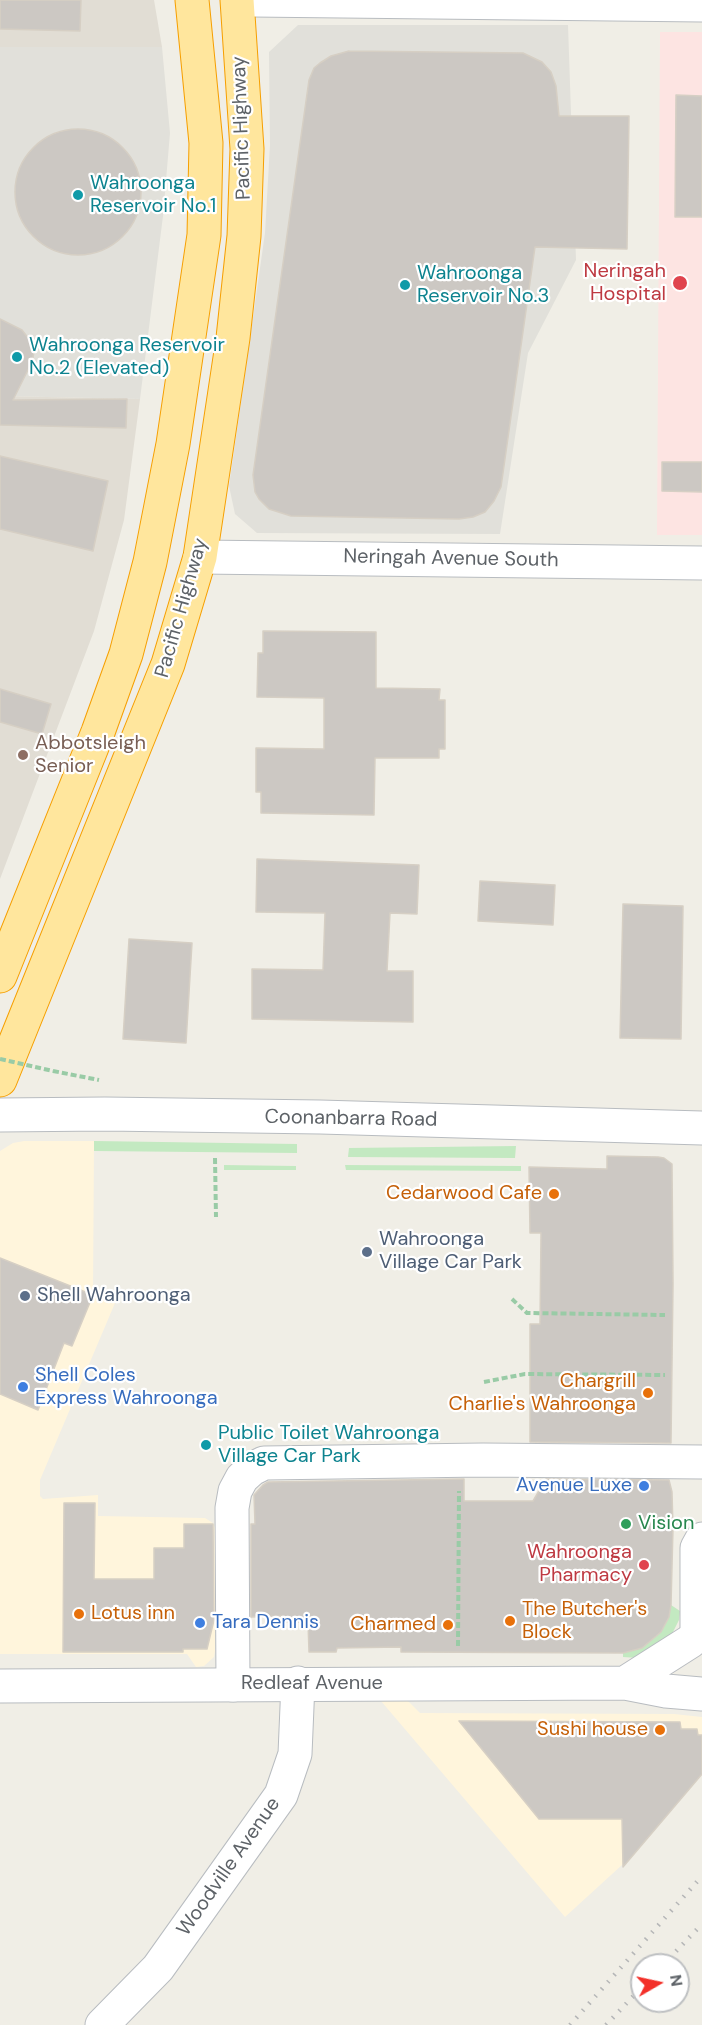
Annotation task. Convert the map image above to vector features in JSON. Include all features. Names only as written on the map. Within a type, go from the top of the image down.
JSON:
[{"type":"highway","name":"Pacific Highway","points":[[0,976],[98,732],[126,654],[155,538],[176,422],[204,235],[206,143],[192,0]]},
{"type":"highway","name":"Pacific Highway","points":[[0,1080],[168,664],[200,557],[233,338],[244,236],[247,149],[237,0]]},
{"type":"street","points":[[252,0],[702,5]]},
{"type":"street","name":"Neringah Avenue South","points":[[200,557],[702,563]]},
{"type":"street","name":"Coonanbarra Road","points":[[0,1116],[105,1114],[308,1117],[702,1128]]},
{"type":"street","points":[[232,1685],[232,1508],[235,1491],[242,1478],[252,1468],[264,1463],[459,1460],[702,1462]]},
{"type":"street","points":[[702,1539],[697,1548],[697,1635],[686,1661],[691,1680],[702,1693]]},
{"type":"street","points":[[625,1683],[697,1635]]},
{"type":"street","name":"Woodville Avenue","points":[[102,2025],[158,1968],[281,1795],[295,1754],[298,1683]]},
{"type":"street","name":"Redleaf Avenue","points":[[0,1686],[625,1683],[666,1691],[702,1693]]},
{"type":"path","points":[[0,1059],[104,1080]]},
{"type":"path","points":[[215,1158],[216,1217]]},
{"type":"path","points":[[512,1299],[527,1313],[665,1315]]},
{"type":"path","points":[[484,1382],[525,1374],[665,1375]]},
{"type":"path","points":[[458,1646],[459,1460]]},
{"type":"shaded area","points":[[0,0],[154,0],[162,47],[0,47]]},
{"type":"shaded area","name":"Wahroonga Reservoir No.3","points":[[298,25],[568,25],[576,260],[528,353],[500,534],[257,533],[235,514],[229,486],[265,233],[270,145],[269,52]]},
{"type":"shaded area","name":"Neringah Hospital","points":[[660,32],[702,32],[702,535],[657,535]]},
{"type":"shaded area","points":[[0,47],[162,47],[170,133],[163,216],[140,399],[0,396]]},
{"type":"shaded area","name":"Abbotsleigh Senior","points":[[0,396],[140,399],[124,520],[94,631],[0,879]]},
{"type":"shaded area","points":[[94,1141],[93,1295],[115,1303],[40,1480],[40,1496],[43,1499],[98,1495],[98,1516],[205,1518],[213,1523],[217,1532],[215,1651],[214,1657],[204,1666],[196,1667],[187,1654],[0,1654],[0,1151],[13,1143]]},
{"type":"shaded area","points":[[407,1700],[420,1713],[674,1714],[702,1717],[702,1774],[634,1854],[565,1917],[381,1701]]},
{"type":"green space","points":[[94,1141],[297,1144],[297,1153],[94,1151]]},
{"type":"green space","points":[[516,1146],[515,1158],[348,1157],[349,1148]]},
{"type":"green space","points":[[224,1165],[296,1166],[296,1170],[224,1170]]},
{"type":"green space","points":[[345,1165],[521,1166],[521,1171],[346,1170]]},
{"type":"green space","points":[[671,1605],[680,1611],[679,1620],[670,1638],[638,1658],[623,1657],[623,1653],[642,1648],[661,1632],[669,1617]]},
{"type":"building","points":[[0,0],[81,0],[80,31],[0,29]]},
{"type":"building","name":"Wahroonga Reservoir No.3","points":[[349,51],[523,53],[542,62],[551,72],[556,86],[559,116],[629,116],[627,249],[535,247],[501,487],[485,512],[473,517],[459,519],[291,516],[269,509],[255,492],[253,475],[309,80],[314,68],[320,63],[331,56]]},
{"type":"building","points":[[676,95],[702,96],[702,217],[675,217]]},
{"type":"building","name":"Wahroonga Reservoir No.1","points":[[78,129],[102,134],[123,147],[136,168],[141,192],[136,216],[123,237],[102,250],[78,255],[54,250],[33,237],[20,216],[15,192],[20,168],[33,147],[54,134]]},
{"type":"building","points":[[0,319],[22,330],[32,343],[34,352],[32,362],[13,400],[127,399],[126,428],[0,425]]},
{"type":"building","points":[[0,456],[108,481],[93,551],[0,529]]},
{"type":"building","points":[[662,462],[702,462],[702,492],[662,491]]},
{"type":"building","points":[[263,631],[376,632],[376,688],[440,689],[439,700],[445,700],[445,749],[439,749],[439,758],[375,758],[374,815],[261,813],[261,792],[256,792],[256,748],[324,749],[324,698],[257,697],[258,653],[263,653]]},
{"type":"building","points":[[0,689],[51,704],[42,734],[0,722]]},
{"type":"building","points":[[257,859],[419,865],[417,914],[390,913],[387,971],[413,971],[413,1022],[252,1019],[252,969],[323,970],[325,913],[256,912]]},
{"type":"building","points":[[480,881],[555,885],[553,925],[478,921]]},
{"type":"building","points":[[623,904],[683,906],[681,1039],[620,1038]]},
{"type":"building","points":[[129,939],[192,943],[186,1043],[123,1039]]},
{"type":"building","points":[[607,1156],[658,1157],[672,1164],[671,1443],[530,1442],[530,1324],[540,1324],[541,1233],[530,1233],[529,1167],[607,1169]]},
{"type":"building","points":[[0,1258],[93,1295],[72,1346],[64,1343],[38,1410],[0,1394]]},
{"type":"building","points":[[464,1479],[464,1501],[533,1501],[546,1479],[669,1480],[672,1492],[673,1528],[671,1605],[669,1617],[661,1632],[642,1648],[623,1653],[401,1652],[401,1647],[337,1648],[336,1652],[309,1652],[308,1622],[284,1622],[284,1616],[251,1617],[251,1524],[255,1524],[254,1495],[263,1485],[268,1482]]},
{"type":"building","points":[[64,1503],[95,1503],[94,1579],[154,1579],[154,1548],[184,1548],[184,1524],[213,1524],[214,1620],[207,1649],[183,1649],[183,1652],[63,1652]]},
{"type":"building","points":[[459,1721],[680,1722],[681,1729],[697,1729],[698,1735],[702,1735],[702,1774],[623,1867],[622,1819],[539,1819]]},
{"type":"railway","points":[[570,2025],[702,1876]]},
{"type":"railway","points":[[674,1953],[702,1924]]},
{"type":"railway","points":[[606,2025],[630,2000]]},
{"type":"place","name":"Wahroonga Reservoir No.1","points":[[78,195]]},
{"type":"place","name":"Neringah Hospital","points":[[680,283]]},
{"type":"place","name":"Wahroonga Reservoir No.3","points":[[405,285]]},
{"type":"place","name":"Wahroonga Reservoir No.2 (Elevated)","points":[[17,357]]},
{"type":"place","name":"Abbotsleigh Senior","points":[[23,755]]},
{"type":"place","name":"Cedarwood Cafe","points":[[554,1194]]},
{"type":"place","name":"Wahroonga Village Car Park","points":[[367,1252]]},
{"type":"place","name":"Shell Wahroonga","points":[[25,1296]]},
{"type":"place","name":"Shell Coles Express Wahroonga","points":[[23,1387]]},
{"type":"place","name":"Chargrill Charlie's Wahroonga","points":[[648,1393]]},
{"type":"place","name":"Public Toilet Wahroonga Village Car Park","points":[[206,1445]]},
{"type":"place","name":"Avenue Luxe","points":[[644,1486]]},
{"type":"place","name":"Vision","points":[[626,1524]]},
{"type":"place","name":"Wahroonga Pharmacy","points":[[644,1565]]},
{"type":"place","name":"Lotus inn","points":[[79,1614]]},
{"type":"place","name":"The Butcher's Block","points":[[510,1621]]},
{"type":"place","name":"Tara Dennis","points":[[200,1623]]},
{"type":"place","name":"Charmed","points":[[448,1625]]},
{"type":"place","name":"Sushi house","points":[[660,1730]]}]
